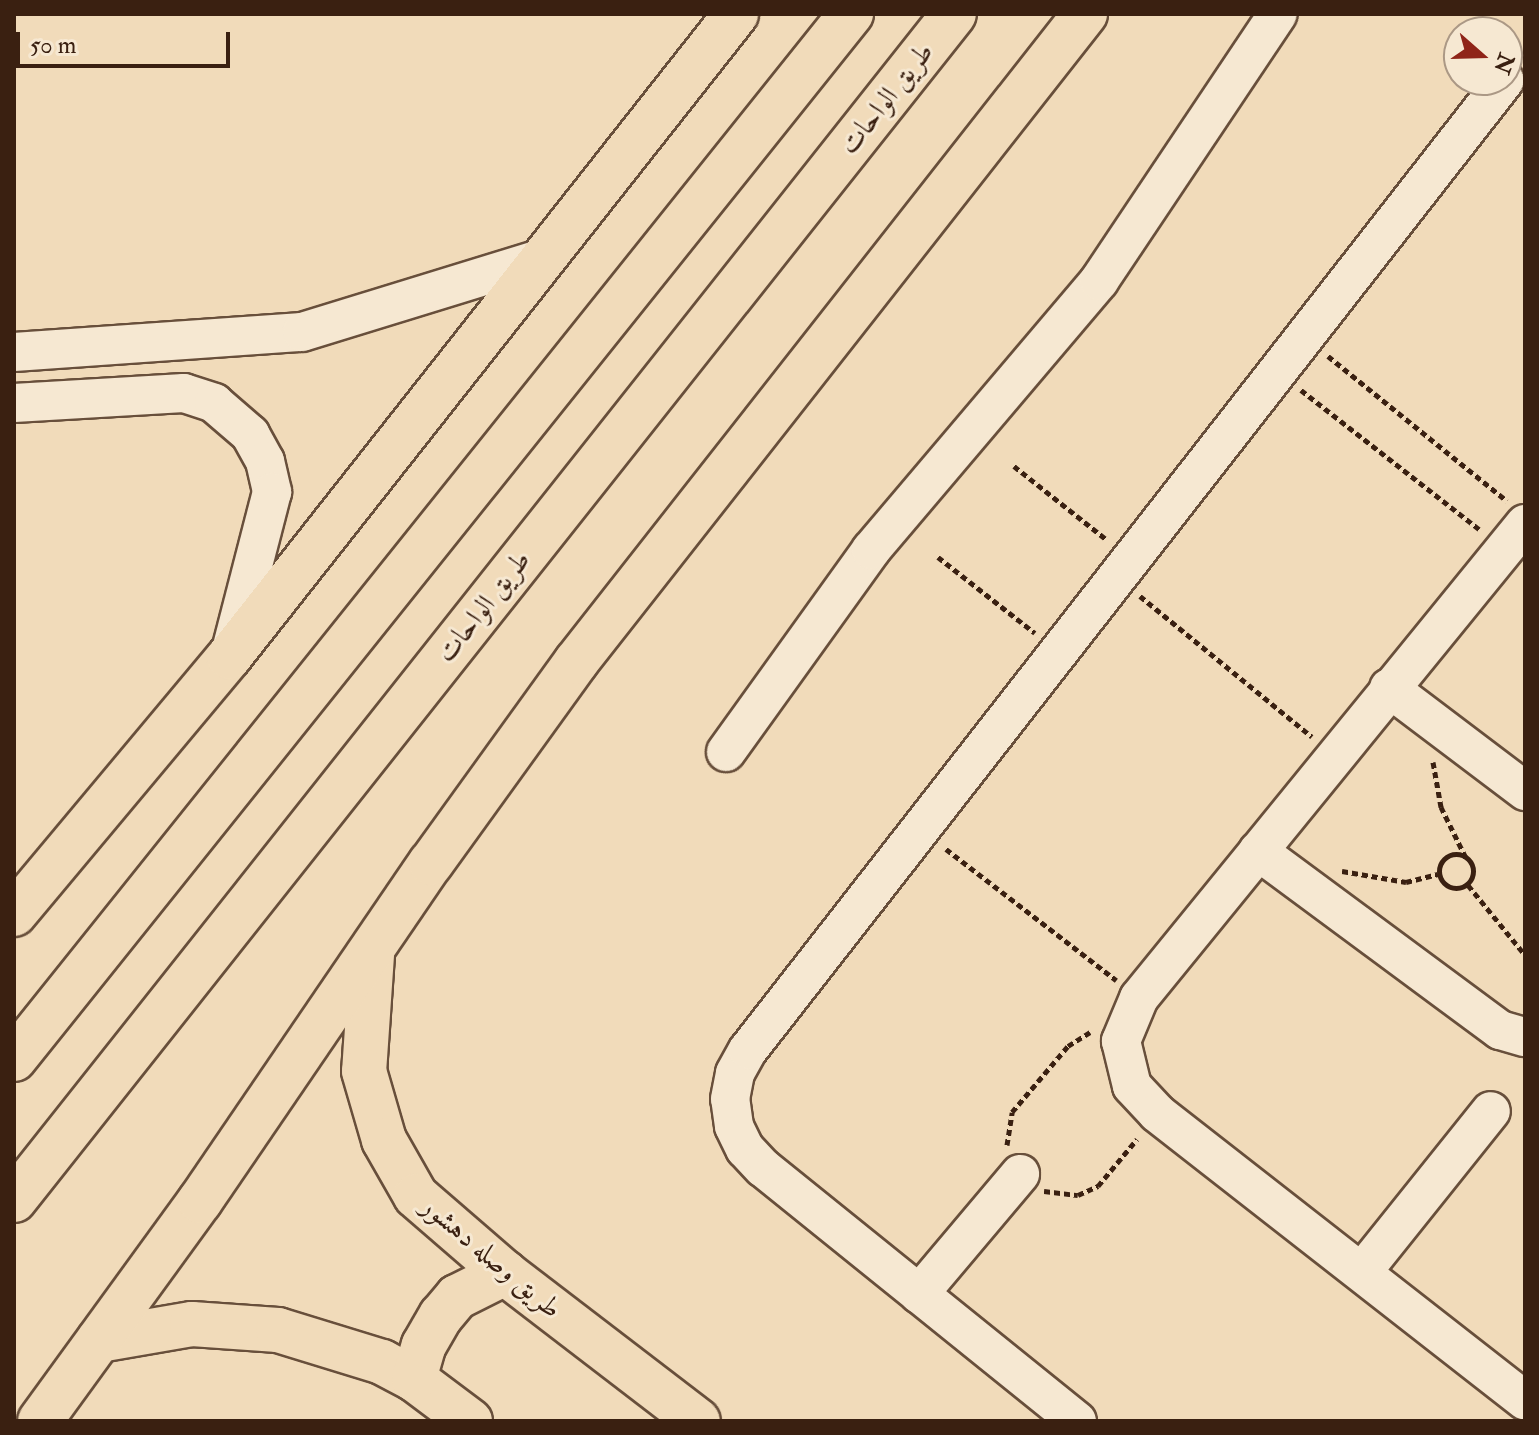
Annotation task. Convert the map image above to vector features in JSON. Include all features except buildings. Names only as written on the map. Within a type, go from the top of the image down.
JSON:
[{"type":"main road","points":[[14,914],[229,657],[736,14]]},
{"type":"main road","points":[[14,1059],[851,14]]},
{"type":"main road","name":"طريق الواحات","points":[[14,1200],[954,14]]},
{"type":"main road","points":[[40,1421],[576,662],[1085,14]]},
{"type":"main road","name":"طريق وصله دهشور","points":[[374,946],[364,1071],[384,1140],[416,1196],[505,1273],[698,1421]]},
{"type":"main road","points":[[414,1379],[424,1345],[441,1316],[457,1297],[505,1273]]},
{"type":"main road","points":[[99,1340],[192,1324],[278,1330],[382,1362],[414,1379],[470,1421]]},
{"type":"street","points":[[726,752],[863,561],[1099,281],[1278,14]]},
{"type":"street","points":[[1077,1421],[754,1159],[734,1126],[730,1099],[735,1073],[748,1050],[1277,371],[1497,96]]},
{"type":"street","points":[[14,352],[302,332],[543,258]]},
{"type":"street","points":[[14,403],[184,393],[214,403],[250,434],[265,461],[272,492],[229,657]]},
{"type":"street","points":[[1513,525],[1334,756],[1271,860],[1133,1009],[1123,1064],[1132,1086],[1157,1113],[1525,1400]]},
{"type":"street","points":[[1389,688],[1525,791]]},
{"type":"street","points":[[1271,860],[1500,1030],[1525,1037]]},
{"type":"street","points":[[1362,1272],[1491,1111]]},
{"type":"street","points":[[919,1294],[1020,1174]]},
{"type":"path","points":[[1305,337],[1513,525]]},
{"type":"path","points":[[1277,371],[1513,525]]},
{"type":"path","points":[[1014,466],[1334,756]]},
{"type":"path","points":[[938,557],[1059,652]]},
{"type":"path","points":[[1439,725],[1433,756],[1436,791],[1473,867],[1468,885]]},
{"type":"path","points":[[920,829],[1133,1009],[1068,1046],[1012,1112],[1007,1145],[1020,1174],[1057,1195],[1098,1186],[1157,1113]]},
{"type":"path","points":[[1438,874],[1445,857],[1466,858]]},
{"type":"path","points":[[1271,860],[1406,882],[1438,874]]},
{"type":"path","points":[[1438,874],[1451,887],[1468,885]]},
{"type":"path","points":[[1468,885],[1525,955]]}]
